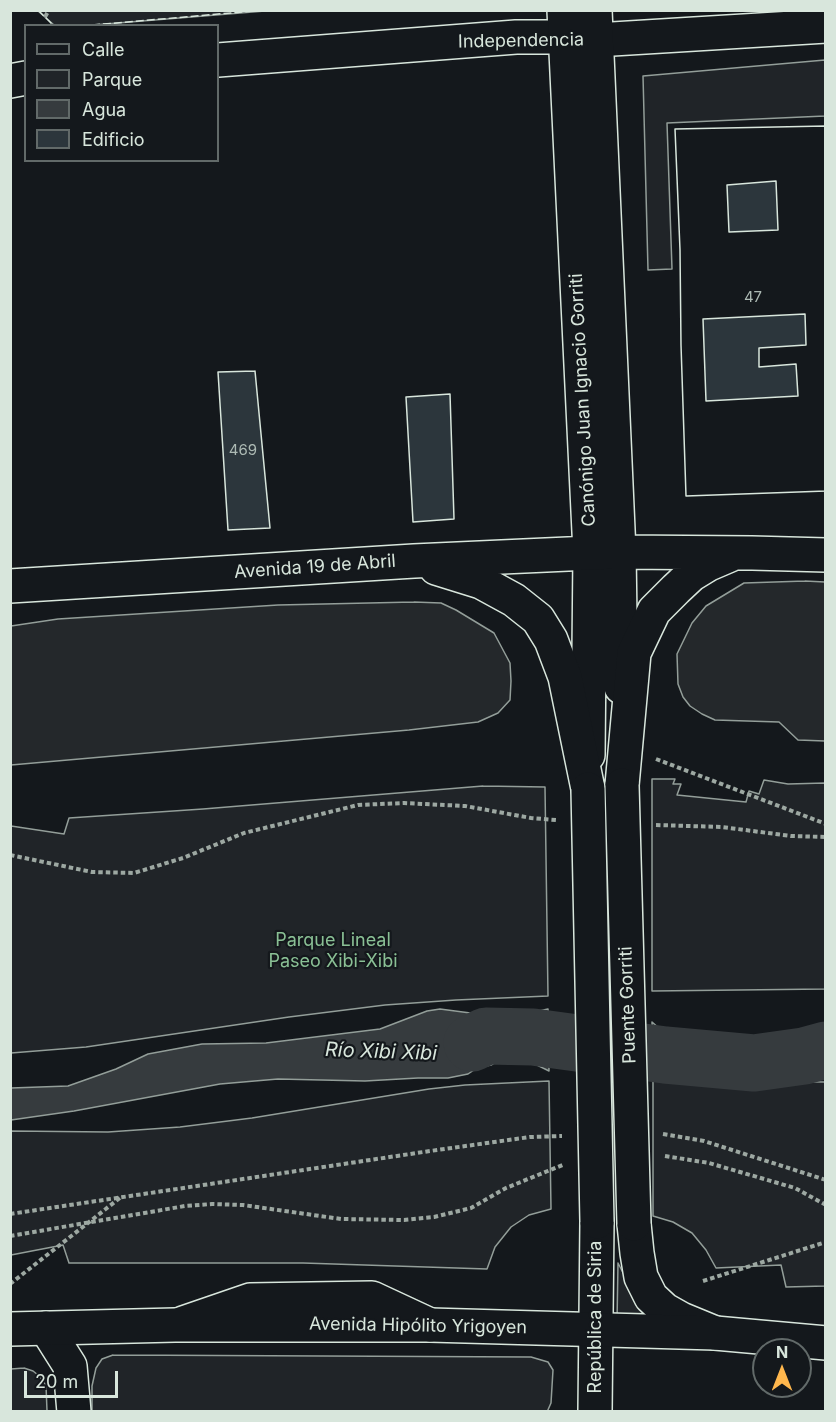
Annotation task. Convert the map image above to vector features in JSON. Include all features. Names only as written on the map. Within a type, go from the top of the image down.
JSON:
[{"type":"main road","name":"Independencia","points":[[219,60],[516,38],[580,24],[825,26]]},
{"type":"main road","name":"Canónigo Juan Ignacio Gorriti","points":[[580,24],[605,552],[622,785]]},
{"type":"main road","name":"Canónigo Juan Ignacio Gorriti","points":[[588,789],[605,552]]},
{"type":"main road","name":"Avenida 19 de Abril","points":[[10,586],[414,561],[605,552],[825,555]]},
{"type":"main road","points":[[622,785],[634,653],[654,611],[684,582],[709,564],[735,553]]},
{"type":"main road","points":[[414,561],[481,582],[514,600],[538,619],[551,640],[565,676],[588,789]]},
{"type":"main road","name":"Puente Gorriti","points":[[622,785],[634,1224],[641,1277],[651,1297],[665,1310],[715,1333]]},
{"type":"main road","name":"Puente Gorriti","points":[[588,789],[597,1222]]},
{"type":"main road","name":"República de Siria","points":[[595,1412],[597,1222]]},
{"type":"main road","name":"Avenida Hipólito Yrigoyen","points":[[10,1329],[175,1325],[430,1325],[715,1333],[825,1343]]},
{"type":"main road","points":[[46,1328],[70,1366],[74,1412]]},
{"type":"path","points":[[45,17],[49,10]]},
{"type":"path","points":[[655,758],[825,824]]},
{"type":"path","points":[[10,855],[92,872],[134,873],[183,858],[243,833],[358,805],[404,803],[465,806],[531,818],[567,820]]},
{"type":"path","points":[[649,824],[722,827],[791,836],[825,837]]},
{"type":"path","points":[[656,1134],[704,1141],[825,1180]]},
{"type":"path","points":[[10,1214],[441,1149],[530,1137],[564,1136]]},
{"type":"path","points":[[658,1156],[709,1163],[795,1188],[825,1205]]},
{"type":"path","points":[[10,1236],[185,1206],[212,1204],[243,1205],[341,1219],[404,1220],[471,1208],[506,1188],[567,1163]]},
{"type":"path","points":[[10,1284],[122,1197]]},
{"type":"path","points":[[703,1281],[825,1242]]},
{"type":"green space","points":[[38,11],[265,11],[106,24],[53,24]]},
{"type":"green space","points":[[825,60],[825,116],[667,123],[672,269],[648,270],[643,76]]},
{"type":"green space","points":[[652,779],[675,779],[673,784],[681,784],[677,795],[746,802],[749,791],[759,794],[764,780],[788,784],[825,783],[825,989],[652,991]]},
{"type":"green space","name":"Parque Lineal Paseo Xibi-Xibi","points":[[483,786],[545,787],[548,996],[385,1005],[86,1047],[11,1053],[11,826],[64,834],[69,818]]},
{"type":"green space","points":[[653,1080],[825,1082],[825,1286],[786,1287],[781,1265],[716,1268],[706,1250],[692,1233],[673,1222],[653,1216]]},
{"type":"green space","points":[[549,1081],[551,1209],[529,1215],[511,1227],[495,1247],[487,1269],[303,1263],[69,1263],[63,1245],[11,1255],[11,1131],[108,1132],[180,1127],[252,1118],[429,1089]]},
{"type":"green space","points":[[618,1263],[636,1298],[671,1326],[617,1322]]},
{"type":"green space","points":[[113,1355],[531,1357],[548,1362],[553,1370],[551,1403],[547,1412],[92,1411],[92,1386],[96,1368],[102,1359]]},
{"type":"green space","points":[[24,1368],[33,1371],[46,1385],[47,1411],[11,1411],[11,1369]]},
{"type":"shaded area","points":[[825,582],[825,741],[798,740],[779,722],[715,720],[690,706],[683,697],[678,684],[677,654],[692,623],[706,606],[744,583]]},
{"type":"shaded area","points":[[441,603],[494,633],[510,663],[511,681],[510,700],[498,713],[478,722],[409,730],[11,765],[11,626],[58,619],[278,605]]},
{"type":"water","points":[[440,1009],[495,1018],[548,1009],[549,1071],[520,1059],[501,1059],[468,1074],[448,1078],[365,1081],[278,1079],[220,1084],[74,1111],[11,1120],[11,1088],[68,1086],[116,1069],[148,1054],[202,1044],[266,1043],[380,1029],[427,1011]]},
{"type":"water","points":[[652,1022],[671,1039],[728,1051],[811,1040],[825,1035],[825,1068],[788,1075],[744,1077],[671,1075],[653,1064]]},
{"type":"building","points":[[826,126],[826,491],[686,496],[675,129]],"holes":[[[776,181],[778,230],[729,232],[727,185]]]},
{"type":"building","points":[[826,126],[826,491],[686,496],[675,129]]},
{"type":"building","points":[[805,314],[806,345],[759,348],[759,367],[796,364],[798,396],[706,401],[703,319]]},
{"type":"building","points":[[255,371],[270,528],[228,530],[218,372]]},
{"type":"building","points":[[450,394],[454,519],[413,522],[406,397]]},
{"type":"waterway","name":"Río Xibi Xibi","points":[[472,1043],[486,1036],[533,1037],[665,1055],[754,1063],[804,1056],[826,1050]]},
{"type":"fence","points":[[38,10],[52,24]]},
{"type":"fence","points":[[104,24],[265,10]]}]
